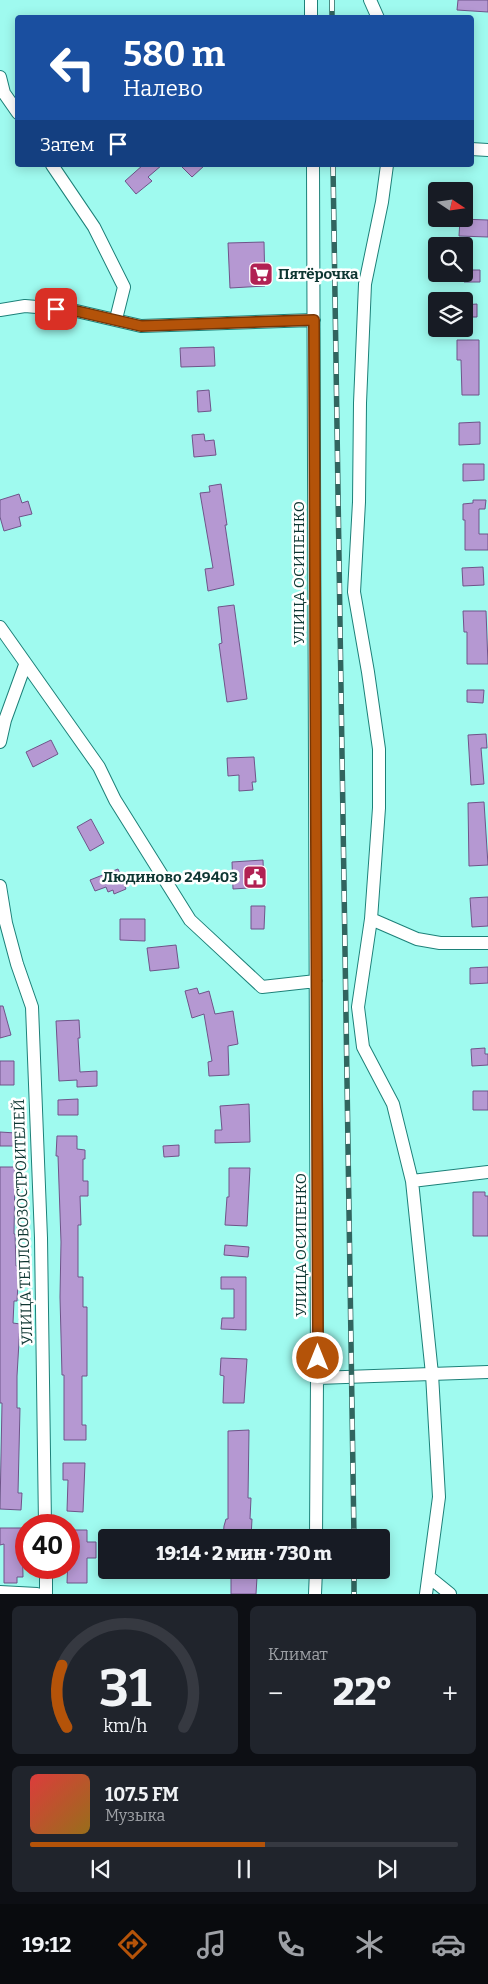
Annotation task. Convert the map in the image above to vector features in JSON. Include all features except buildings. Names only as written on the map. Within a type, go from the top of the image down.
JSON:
[{"type":"street","points":[[311,0],[311,15]]},
{"type":"street","points":[[370,0],[377,15]]},
{"type":"street","points":[[0,77],[4,93],[15,109]]},
{"type":"street","points":[[474,149],[488,150]]},
{"type":"street","points":[[53,167],[94,227],[124,287],[116,320]]},
{"type":"street","name":"УЛИЦА ОСИПЕНКО","points":[[313,167],[318,1378],[316,1529]]},
{"type":"street","points":[[387,167],[382,202],[365,284],[360,403],[359,502],[354,592],[379,749],[379,808],[371,919],[358,1007],[363,1047],[393,1104],[412,1181],[432,1374],[439,1498],[426,1594]]},
{"type":"street","points":[[0,310],[24,306],[72,310],[141,326],[314,320]]},
{"type":"street","points":[[0,627],[25,665],[99,767],[115,800],[190,920],[262,988],[316,982]]},
{"type":"street","points":[[0,742],[5,720],[25,665]]},
{"type":"street","name":"УЛИЦА ТЕПЛОВОЗОСТРОИТЕЛЕЙ","points":[[0,886],[6,923],[17,964],[32,1007],[41,1238],[45,1514]]},
{"type":"street","points":[[371,919],[417,939],[440,944],[488,943]]},
{"type":"street","points":[[412,1181],[488,1172]]},
{"type":"street","points":[[318,1378],[488,1372]]},
{"type":"street","points":[[429,1577],[450,1594]]},
{"type":"street","points":[[46,1579],[46,1594]]},
{"type":"street","points":[[315,1594],[316,1579]]},
{"type":"street","points":[[0,1592],[37,1594]]},
{"type":"railway","points":[[332,0],[332,15]]},
{"type":"railway","points":[[333,167],[354,1529]]},
{"type":"railway","points":[[354,1579],[354,1594]]},
{"type":"place","name":"Пятёрочка","points":[[261,274]]},
{"type":"place","name":"Людиново 249403","points":[[255,877]]},
{"type":"route","points":[[56,309],[72,310],[141,326],[314,320],[318,1358]]}]
